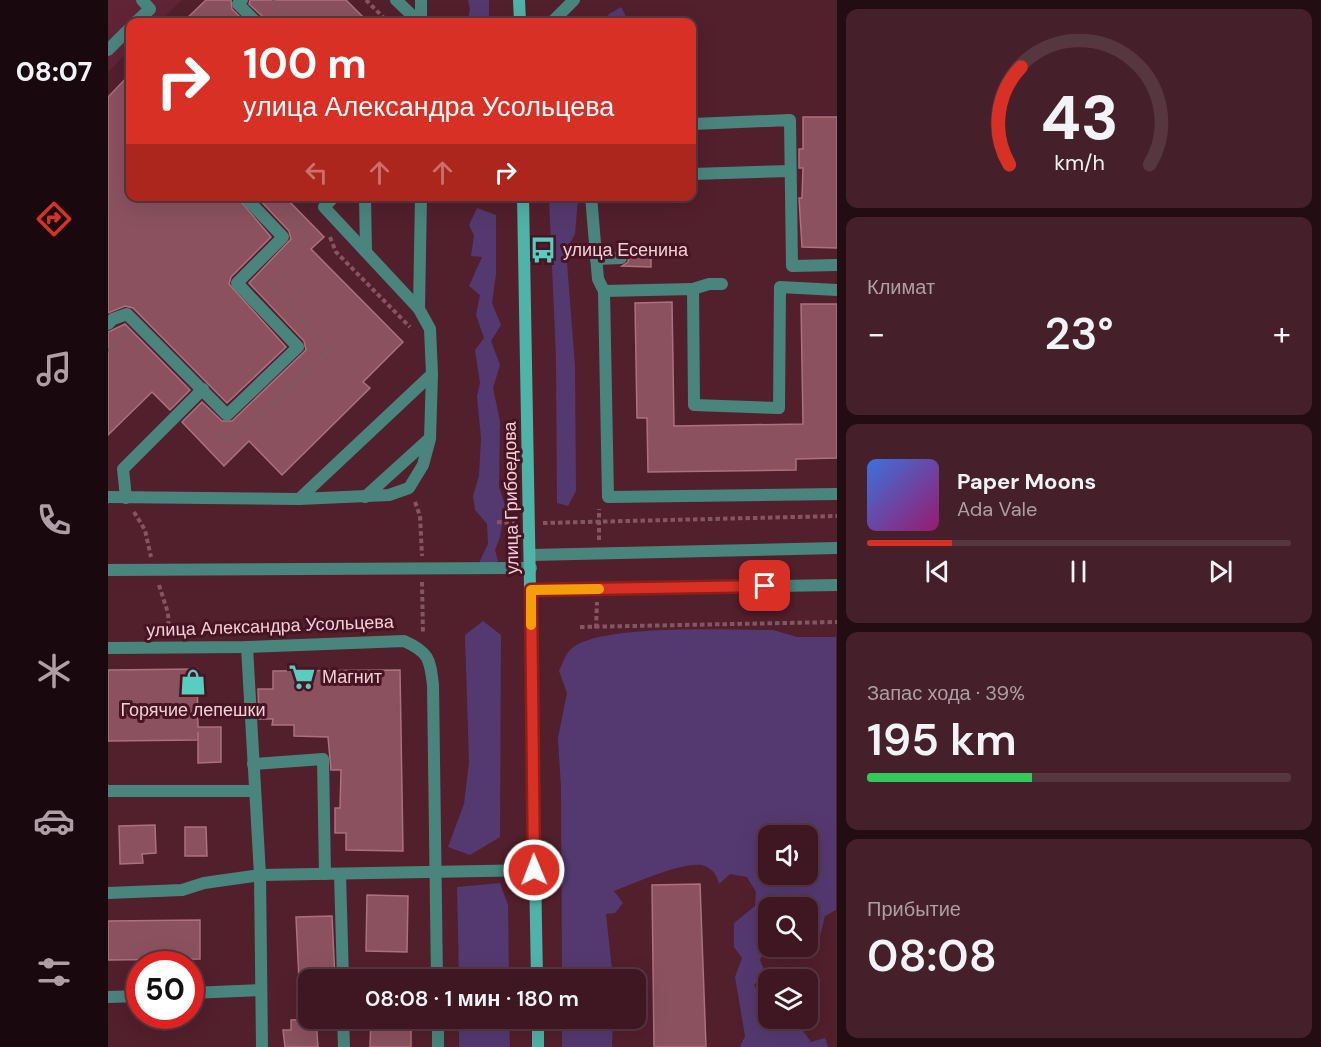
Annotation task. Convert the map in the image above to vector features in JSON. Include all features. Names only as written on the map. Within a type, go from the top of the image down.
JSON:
[{"type":"main road","points":[[519,0],[520,18]]},
{"type":"main road","name":"улица Грибоедова","points":[[523,201],[531,555],[534,870]]},
{"type":"main road","points":[[534,870],[537,969]]},
{"type":"main road","points":[[538,1029],[538,1047]]},
{"type":"street","points":[[140,18],[150,9],[142,0]]},
{"type":"street","points":[[242,0],[238,4],[252,18]]},
{"type":"street","points":[[396,0],[416,18]]},
{"type":"street","points":[[420,18],[421,0]]},
{"type":"street","points":[[556,18],[574,0]]},
{"type":"street","points":[[108,50],[126,32]]},
{"type":"street","points":[[696,124],[790,120],[792,266],[837,265]]},
{"type":"street","points":[[696,174],[790,171]]},
{"type":"street","points":[[108,324],[113,319],[127,314],[227,415],[298,347],[237,283],[283,237],[249,201]]},
{"type":"street","points":[[108,497],[299,500],[389,495],[409,488],[423,465],[430,439],[432,374],[430,329],[419,309],[324,207],[329,201]]},
{"type":"street","points":[[365,201],[366,252]]},
{"type":"street","points":[[419,309],[421,201]]},
{"type":"street","points":[[591,201],[598,279],[604,291],[608,497],[837,494]]},
{"type":"street","points":[[596,260],[621,258]]},
{"type":"street","points":[[604,291],[693,290],[708,284],[722,285]]},
{"type":"street","points":[[693,290],[694,405],[779,408],[780,287],[837,290]]},
{"type":"street","points":[[299,500],[432,374]]},
{"type":"street","points":[[126,498],[123,469],[203,389]]},
{"type":"street","points":[[365,497],[430,439]]},
{"type":"street","points":[[531,555],[837,548]]},
{"type":"street","points":[[108,570],[531,568]]},
{"type":"street","points":[[531,590],[837,585]]},
{"type":"street","name":"улица Александра Усольцева","points":[[108,648],[248,647],[404,641],[423,650],[430,663],[433,685],[436,969]]},
{"type":"street","points":[[248,647],[260,875],[262,1047]]},
{"type":"street","points":[[253,764],[323,759],[325,874]]},
{"type":"street","points":[[108,791],[254,791]]},
{"type":"street","points":[[108,893],[182,890],[204,883],[260,875],[534,870]]},
{"type":"street","points":[[340,873],[343,969]]},
{"type":"street","points":[[204,992],[260,990]]},
{"type":"street","points":[[108,997],[126,996]]},
{"type":"street","points":[[344,1029],[344,1047]]},
{"type":"street","points":[[438,1029],[438,1047]]},
{"type":"path","points":[[272,0],[289,18]]},
{"type":"path","points":[[366,0],[384,18]]},
{"type":"path","points":[[276,204],[306,235],[291,251]]},
{"type":"path","points":[[327,231],[336,252],[414,331]]},
{"type":"path","points":[[215,426],[231,443],[331,349],[270,284],[269,274],[276,266]]},
{"type":"path","points":[[108,351],[127,336],[135,344]]},
{"type":"path","points":[[598,553],[599,508]]},
{"type":"path","points":[[497,522],[530,524],[837,516]]},
{"type":"path","points":[[596,628],[597,590]]},
{"type":"path","points":[[580,627],[837,622]]},
{"type":"shaded area","points":[[108,0],[182,0],[163,18],[126,18],[126,54],[108,72]]},
{"type":"shaded area","points":[[468,0],[489,0],[489,18],[468,18],[470,10]]},
{"type":"shaded area","points":[[621,7],[627,18],[606,18]]},
{"type":"shaded area","points":[[549,201],[578,201],[575,234],[566,250],[575,366],[576,491],[568,506],[557,503],[556,358]]},
{"type":"shaded area","points":[[477,208],[496,215],[496,274],[492,303],[501,325],[491,341],[500,365],[493,388],[500,421],[499,487],[505,505],[500,537],[495,550],[498,561],[489,570],[478,565],[488,544],[487,524],[475,510],[473,496],[479,476],[481,438],[477,396],[480,383],[475,350],[484,338],[476,315],[480,295],[469,286],[482,257],[471,256],[474,235],[469,225]]},
{"type":"shaded area","points":[[483,621],[501,635],[500,837],[470,855],[448,847],[464,804],[469,762],[465,635]]},
{"type":"shaded area","points":[[698,629],[773,630],[797,637],[836,637],[836,910],[825,916],[820,936],[818,935],[818,897],[758,897],[758,957],[761,957],[760,960],[764,969],[758,969],[758,981],[754,985],[758,992],[758,1029],[802,1029],[811,1042],[825,1038],[828,1047],[740,1047],[745,1036],[735,977],[742,958],[734,947],[734,923],[755,906],[756,892],[747,877],[730,874],[719,884],[711,869],[697,865],[686,866],[614,891],[623,903],[615,913],[606,914],[612,969],[562,969],[561,788],[558,738],[567,693],[559,671],[570,650],[584,641],[607,635],[635,632]]},
{"type":"shaded area","points":[[500,883],[508,905],[509,969],[459,969],[457,887]]},
{"type":"shaded area","points":[[459,1029],[509,1029],[510,1047],[459,1047]]},
{"type":"shaded area","points":[[562,1029],[613,1029],[612,1047],[562,1047]]},
{"type":"building","points":[[206,0],[231,0],[232,9],[241,18],[187,18]]},
{"type":"building","points":[[250,0],[346,0],[364,18],[263,18],[249,4]]},
{"type":"building","points":[[126,78],[126,201],[240,201],[271,237],[231,277],[229,284],[286,347],[227,403],[133,308],[125,306],[108,313],[108,97]]},
{"type":"building","points":[[803,117],[837,117],[837,248],[802,247],[799,198],[802,198],[803,168],[799,168],[799,149],[803,149]]},
{"type":"building","points":[[261,201],[289,201],[324,237],[311,249],[403,342],[363,382],[370,388],[282,475],[249,441],[224,466],[182,422],[202,402],[222,421],[232,421],[306,350],[304,341],[249,283],[291,239],[289,231]]},
{"type":"building","points":[[621,249],[651,249],[651,267],[622,266],[628,262],[629,257]]},
{"type":"building","points":[[672,302],[674,426],[803,424],[801,304],[837,304],[837,458],[796,459],[796,470],[648,472],[647,418],[637,418],[635,303]]},
{"type":"building","points":[[125,324],[190,390],[170,410],[152,392],[108,435],[108,332]]},
{"type":"building","points":[[197,669],[198,727],[221,727],[221,762],[198,763],[198,740],[108,741],[108,670]]},
{"type":"building","points":[[400,670],[403,851],[346,850],[346,833],[335,833],[335,808],[340,808],[341,770],[331,770],[328,737],[294,736],[294,725],[272,725],[273,719],[259,719],[258,689],[273,689],[273,671]]},
{"type":"building","points":[[155,825],[156,853],[142,854],[143,863],[120,864],[119,826]]},
{"type":"building","points":[[185,827],[206,827],[207,856],[185,856]]},
{"type":"building","points":[[700,884],[706,1047],[654,1047],[652,885]]},
{"type":"building","points":[[367,895],[408,896],[407,952],[366,951]]},
{"type":"building","points":[[332,916],[334,969],[298,969],[296,917]]},
{"type":"building","points":[[200,920],[200,951],[126,951],[126,960],[108,960],[108,921]]},
{"type":"building","points":[[291,1020],[298,1020],[298,1029],[317,1029],[318,1047],[285,1047],[283,1030],[291,1030]]},
{"type":"building","points":[[371,1029],[411,1029],[411,1047],[370,1047]]},
{"type":"slow traffic","points":[[531,625],[531,590],[599,589]]},
{"type":"place","name":"улица Есенина","points":[[543,250]]},
{"type":"place","name":"Магнит","points":[[302,677]]},
{"type":"place","name":"Горячие лепешки","points":[[193,682]]},
{"type":"route","points":[[534,870],[531,590],[765,586]]}]
